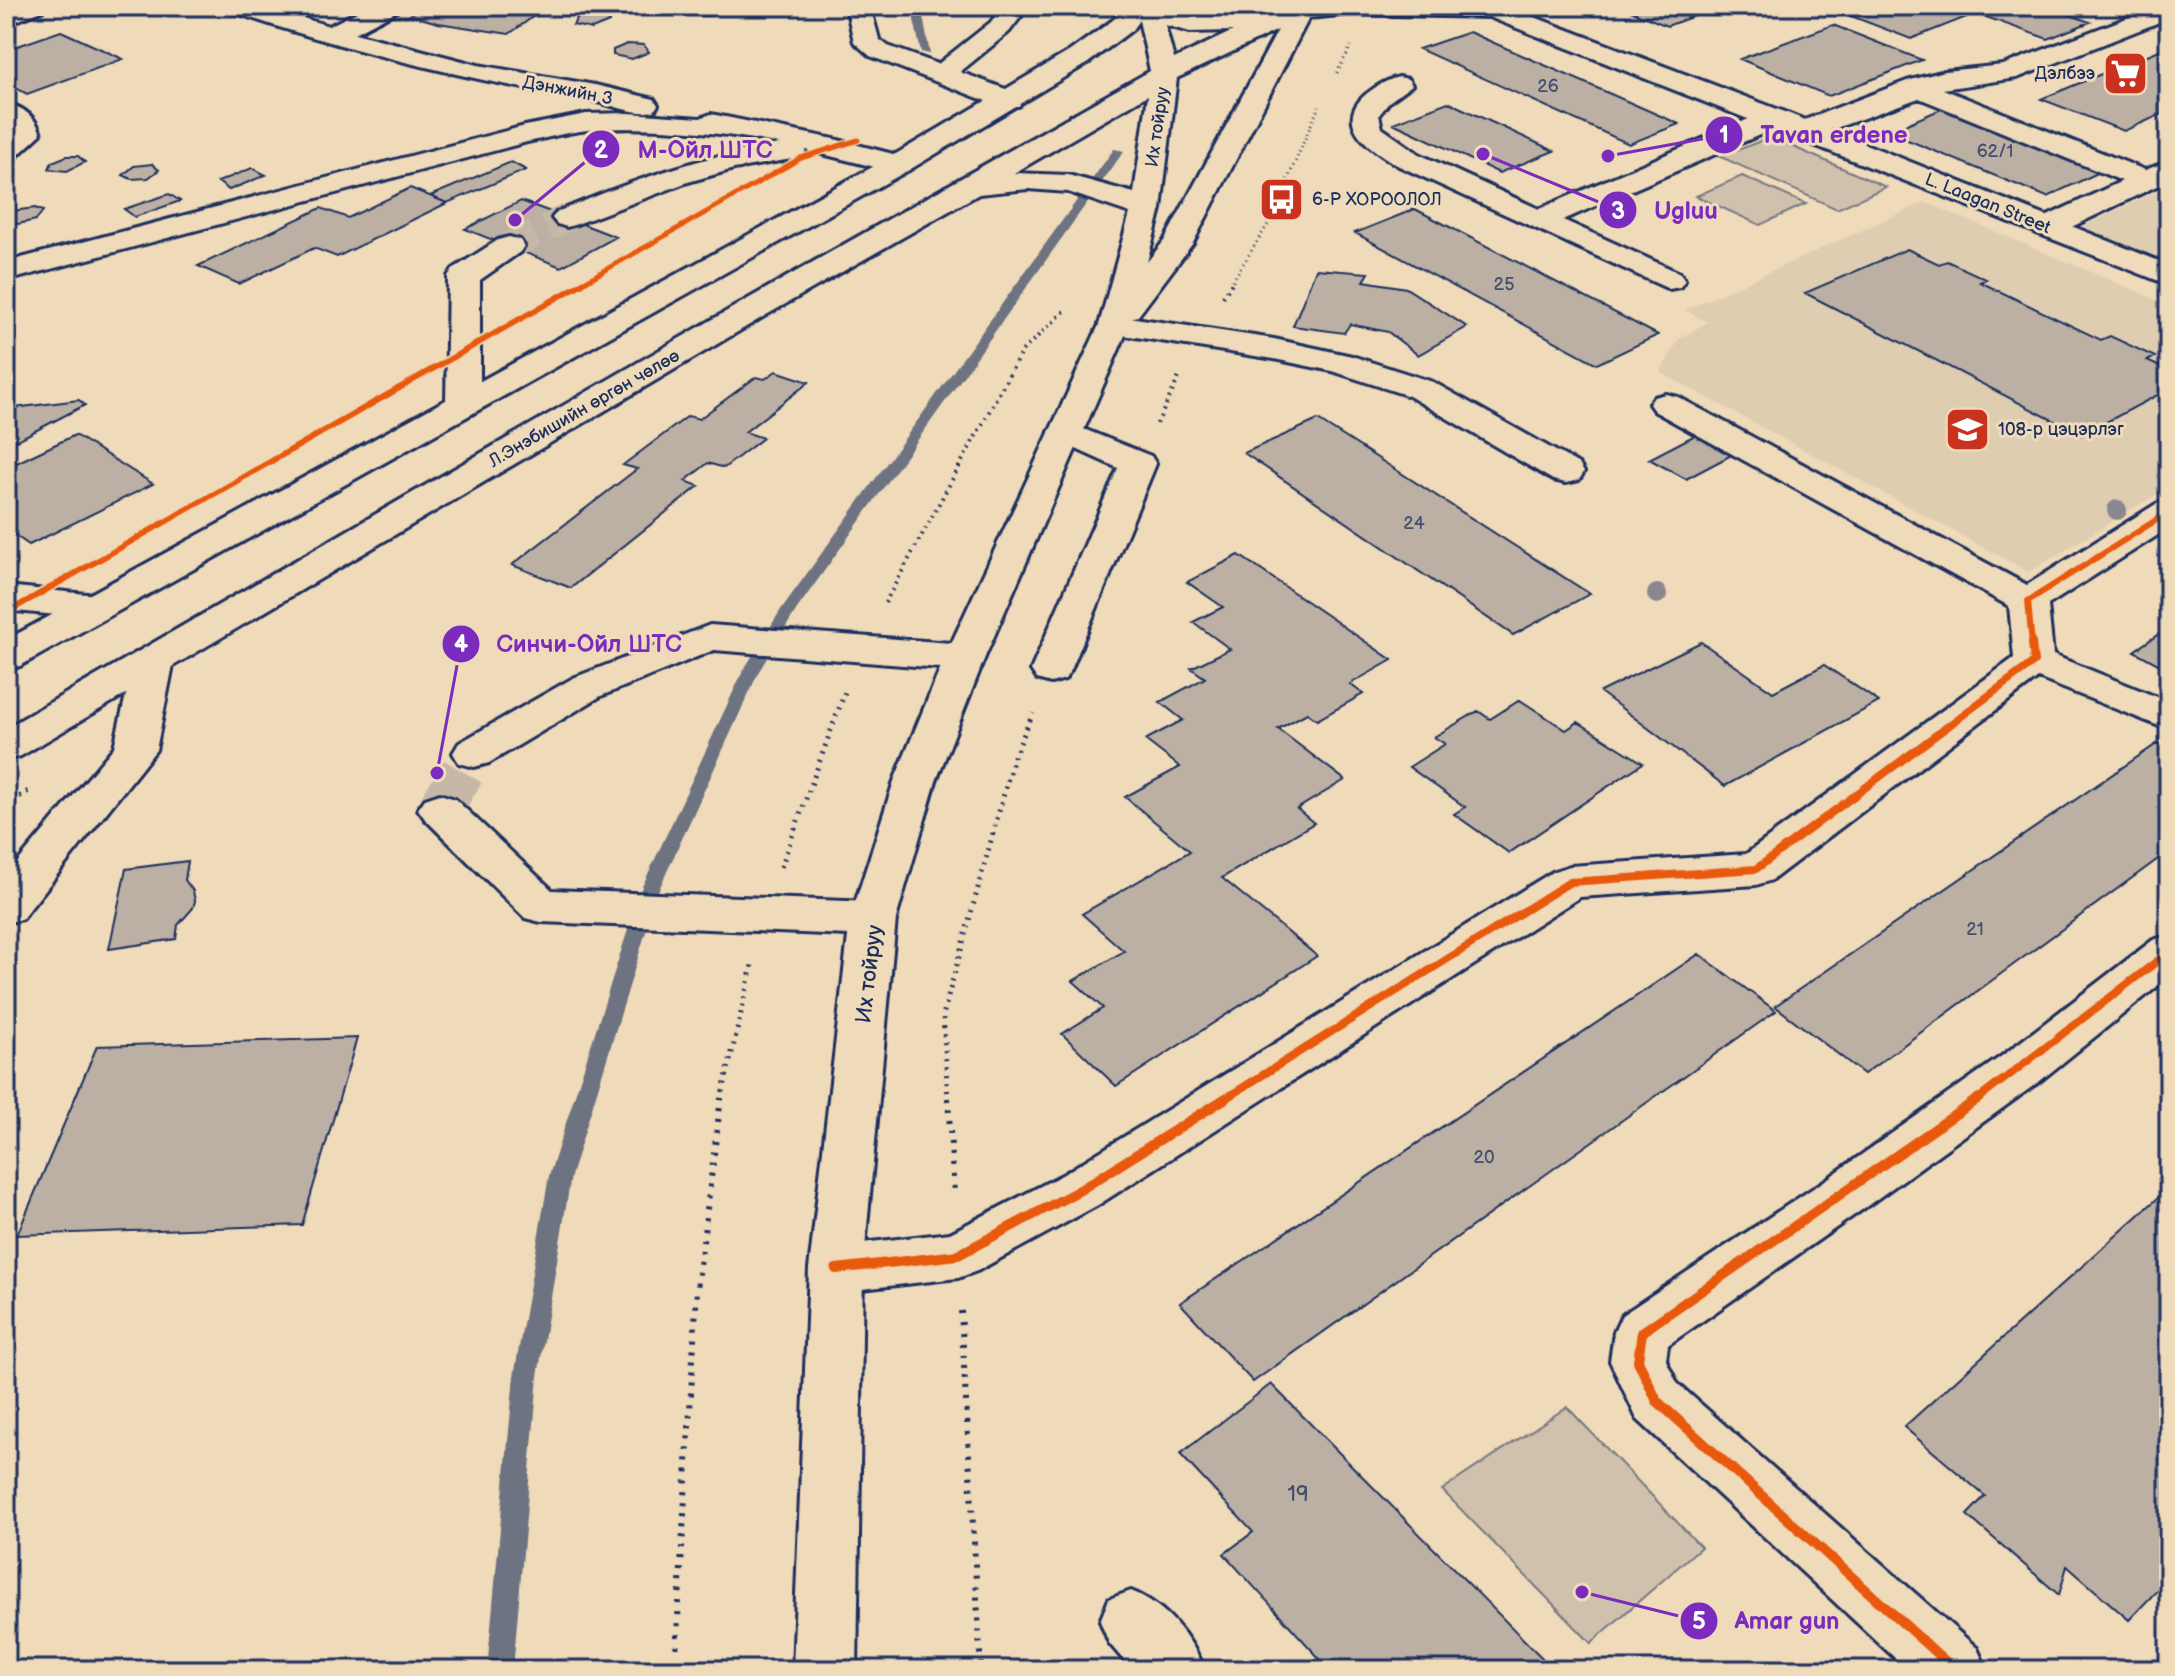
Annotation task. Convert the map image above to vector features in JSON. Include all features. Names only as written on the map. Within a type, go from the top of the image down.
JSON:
[{"type":"main road","points":[[6,17],[33,6]]},
{"type":"main road","name":"Дэнжийн 3","points":[[239,6],[290,23],[476,73],[595,93],[738,129],[834,147],[899,164]]},
{"type":"main road","points":[[334,33],[388,6]]},
{"type":"main road","points":[[858,6],[867,42],[895,60],[1009,100]]},
{"type":"main road","points":[[941,75],[1000,27],[1017,6]]},
{"type":"main road","points":[[1145,9],[1190,24],[1232,24],[1304,8]]},
{"type":"main road","name":"L. Laagan Street","points":[[1304,8],[1487,8],[1775,118],[2169,276]]},
{"type":"main road","name":"Их тойруу","points":[[825,1670],[836,1269],[873,919],[915,781],[965,657],[1066,432],[1097,312],[1146,209],[1164,74],[1304,8]]},
{"type":"main road","name":"Их тойруу","points":[[1097,312],[1178,243],[1304,8]]},
{"type":"main road","points":[[1145,9],[1164,74]]},
{"type":"main road","points":[[6,657],[899,164],[1106,39],[1145,9]]},
{"type":"main road","points":[[1804,130],[1916,87],[1945,79],[2008,72],[2153,16]]},
{"type":"main road","name":"Л.Энэбишийн өргөн чөлөө","points":[[6,746],[757,307],[1164,74]]},
{"type":"main road","points":[[1399,85],[1373,99],[1366,108],[1364,118],[1375,137],[1409,160],[1669,280]]},
{"type":"main road","points":[[1916,87],[2158,175]]},
{"type":"main road","points":[[6,111],[24,124],[27,134],[6,151]]},
{"type":"main road","points":[[1540,219],[1775,118]]},
{"type":"main road","points":[[6,272],[525,134],[586,122],[628,121],[738,129]]},
{"type":"main road","points":[[567,218],[638,188],[701,168],[763,154],[834,147]]},
{"type":"main road","points":[[2048,227],[2158,175]]},
{"type":"main road","points":[[957,195],[1002,183],[1058,181],[1086,184],[1146,209]]},
{"type":"main road","points":[[463,404],[464,276],[509,246]]},
{"type":"main road","points":[[1097,312],[1340,363],[1421,389],[1566,472]]},
{"type":"main road","points":[[1666,404],[2028,601]]},
{"type":"main road","points":[[1051,670],[1138,464],[1066,432]]},
{"type":"main road","points":[[2028,601],[2169,512]]},
{"type":"main road","points":[[6,598],[97,607]]},
{"type":"main road","points":[[2028,601],[2034,662]]},
{"type":"main road","points":[[474,753],[587,687],[710,637],[965,657]]},
{"type":"main road","points":[[6,907],[135,750],[154,660]]},
{"type":"main road","points":[[2034,662],[2169,717]]},
{"type":"main road","points":[[836,1269],[958,1255],[1080,1190],[1570,882],[1756,869],[2034,662]]},
{"type":"main road","points":[[440,809],[541,906],[873,919]]},
{"type":"main road","points":[[1955,1670],[1657,1401],[1638,1361],[1642,1332],[2023,1067],[2169,952]]},
{"type":"main road","points":[[1131,1621],[1173,1670]]},
{"type":"path","points":[[675,1670],[697,1289],[723,1083],[764,915],[861,648],[1022,351],[1097,312]]},
{"type":"path","points":[[958,1255],[981,1670]]},
{"type":"shaded area","points":[[1770,137],[1886,187],[1837,209],[1721,157]]},
{"type":"shaded area","points":[[1742,176],[1806,204],[1760,225],[1696,196]]},
{"type":"shaded area","points":[[2169,186],[2169,263],[2081,227]]},
{"type":"shaded area","name":"108-р цэцэрлэг","points":[[1925,202],[2169,305],[2169,487],[2029,572],[1660,372],[1679,339],[1707,322],[1685,310]]},
{"type":"shaded area","points":[[1567,1407],[1701,1547],[1591,1643],[1442,1490]]},
{"type":"building","points":[[423,6],[548,6],[509,34],[438,23],[410,15]]},
{"type":"building","points":[[1619,6],[1722,6],[1667,26]]},
{"type":"building","points":[[1876,6],[1954,6],[1974,14],[1911,39],[1851,16]]},
{"type":"building","points":[[2045,6],[2090,22],[2048,39],[1958,7]]},
{"type":"building","points":[[604,16],[609,22],[592,29],[573,25],[577,18]]},
{"type":"building","points":[[1833,25],[1922,60],[1829,96],[1740,59]]},
{"type":"building","points":[[61,31],[123,59],[27,94],[6,83],[6,50]]},
{"type":"building","points":[[1469,32],[1679,124],[1629,144],[1419,49]]},
{"type":"building","points":[[627,44],[644,45],[649,52],[632,59],[613,55],[613,50]]},
{"type":"building","points":[[2169,46],[2169,111],[2124,131],[2041,99]]},
{"type":"building","points":[[1448,102],[1554,151],[1499,173],[1393,123]]},
{"type":"building","points":[[1946,107],[2104,170],[2047,197],[1888,132]]},
{"type":"building","points":[[67,156],[78,156],[85,162],[67,171],[49,169],[52,162]]},
{"type":"building","points":[[511,162],[526,170],[447,203],[430,196]]},
{"type":"building","points":[[152,164],[159,170],[148,178],[131,179],[123,175],[134,166]]},
{"type":"building","points":[[252,168],[266,175],[229,190],[218,182]]},
{"type":"building","points":[[410,188],[447,203],[337,257],[314,248],[239,284],[198,266],[321,208],[348,218]]},
{"type":"building","points":[[169,194],[180,201],[135,217],[124,209]]},
{"type":"building","points":[[521,201],[616,237],[561,267],[465,229]]},
{"type":"building","points":[[35,208],[43,211],[36,220],[18,224],[6,222],[6,215],[12,211]]},
{"type":"building","points":[[1415,209],[1658,335],[1597,364],[1355,233]]},
{"type":"building","points":[[1907,249],[1939,264],[1947,261],[1986,279],[1980,282],[2101,340],[2110,336],[2155,357],[2147,361],[2169,371],[2169,389],[2082,435],[1805,293]]},
{"type":"building","points":[[1316,269],[1369,273],[1364,281],[1406,288],[1467,327],[1418,355],[1388,332],[1350,324],[1344,333],[1293,326]]},
{"type":"building","points":[[776,371],[809,382],[745,432],[763,438],[724,468],[708,463],[685,481],[699,486],[571,588],[512,565],[637,469],[623,465],[688,416],[699,419],[756,377],[765,379]]},
{"type":"building","points":[[79,400],[85,405],[6,446],[6,409]]},
{"type":"building","points":[[1318,420],[1590,594],[1513,635],[1244,453]]},
{"type":"building","points":[[1705,430],[1741,450],[1686,479],[1649,459]]},
{"type":"building","points":[[75,435],[153,484],[29,545],[6,529],[6,468]]},
{"type":"building","points":[[1239,555],[1392,660],[1350,684],[1363,694],[1317,720],[1307,713],[1278,729],[1345,780],[1297,809],[1314,823],[1222,878],[1317,956],[1116,1086],[1062,1034],[1103,1008],[1073,981],[1124,951],[1082,914],[1190,851],[1125,797],[1180,767],[1145,740],[1183,720],[1160,702],[1205,678],[1191,668],[1230,649],[1193,622],[1223,607],[1187,582]]},
{"type":"building","points":[[2169,627],[2169,670],[2134,651]]},
{"type":"building","points":[[1701,642],[1773,692],[1824,665],[1879,702],[1725,786],[1600,692]]},
{"type":"building","points":[[1520,700],[1566,730],[1578,722],[1643,763],[1509,853],[1454,814],[1465,807],[1409,767],[1445,744],[1434,737],[1478,711],[1490,719]]},
{"type":"building","points":[[2158,743],[2169,750],[2169,851],[1864,1074],[1775,1006]]},
{"type":"building","points":[[188,861],[185,880],[193,891],[195,901],[193,908],[178,925],[176,939],[109,949],[126,869]]},
{"type":"building","points":[[1699,954],[1776,1011],[1253,1382],[1180,1303]]},
{"type":"building","points":[[357,1038],[302,1225],[17,1235],[97,1046]]},
{"type":"building","points":[[2169,1188],[2169,1589],[2163,1584],[2129,1620],[2067,1566],[2059,1595],[1967,1515],[1985,1496],[1904,1427]]},
{"type":"building","points":[[1271,1384],[1554,1670],[1330,1670],[1224,1554],[1253,1532],[1180,1454]]},
{"type":"waterway","points":[[916,6],[926,52]]},
{"type":"waterway","points":[[500,1670],[526,1376],[560,1176],[650,889],[751,671],[790,608],[1118,151]]},
{"type":"tunnel","points":[[509,246],[567,218]]},
{"type":"tunnel","points":[[440,809],[474,753]]},
{"type":"cycle path","points":[[6,613],[801,158],[858,140]]},
{"type":"cycle path","points":[[836,1269],[958,1255],[1080,1190],[1570,882],[1756,869],[2034,662],[2028,601],[2169,512]]},
{"type":"cycle path","points":[[1955,1670],[1657,1401],[1638,1361],[1642,1332],[1845,1194],[2023,1067],[2169,952]]},
{"type":"place","name":"Дэлбээ","points":[[2126,73]]},
{"type":"place","name":"Ugluu","points":[[1483,154]]},
{"type":"place","name":"Tavan erdene","points":[[1608,156]]},
{"type":"place","name":"6-Р ХОРООЛОЛ","points":[[1281,199]]},
{"type":"place","name":"М-Ойл ШТС","points":[[515,220]]},
{"type":"place","name":"108-р цэцэрлэг","points":[[1967,429]]},
{"type":"place","name":"Синчи-Ойл ШТС","points":[[437,773]]},
{"type":"place","name":"Amar gun","points":[[1582,1592]]}]
